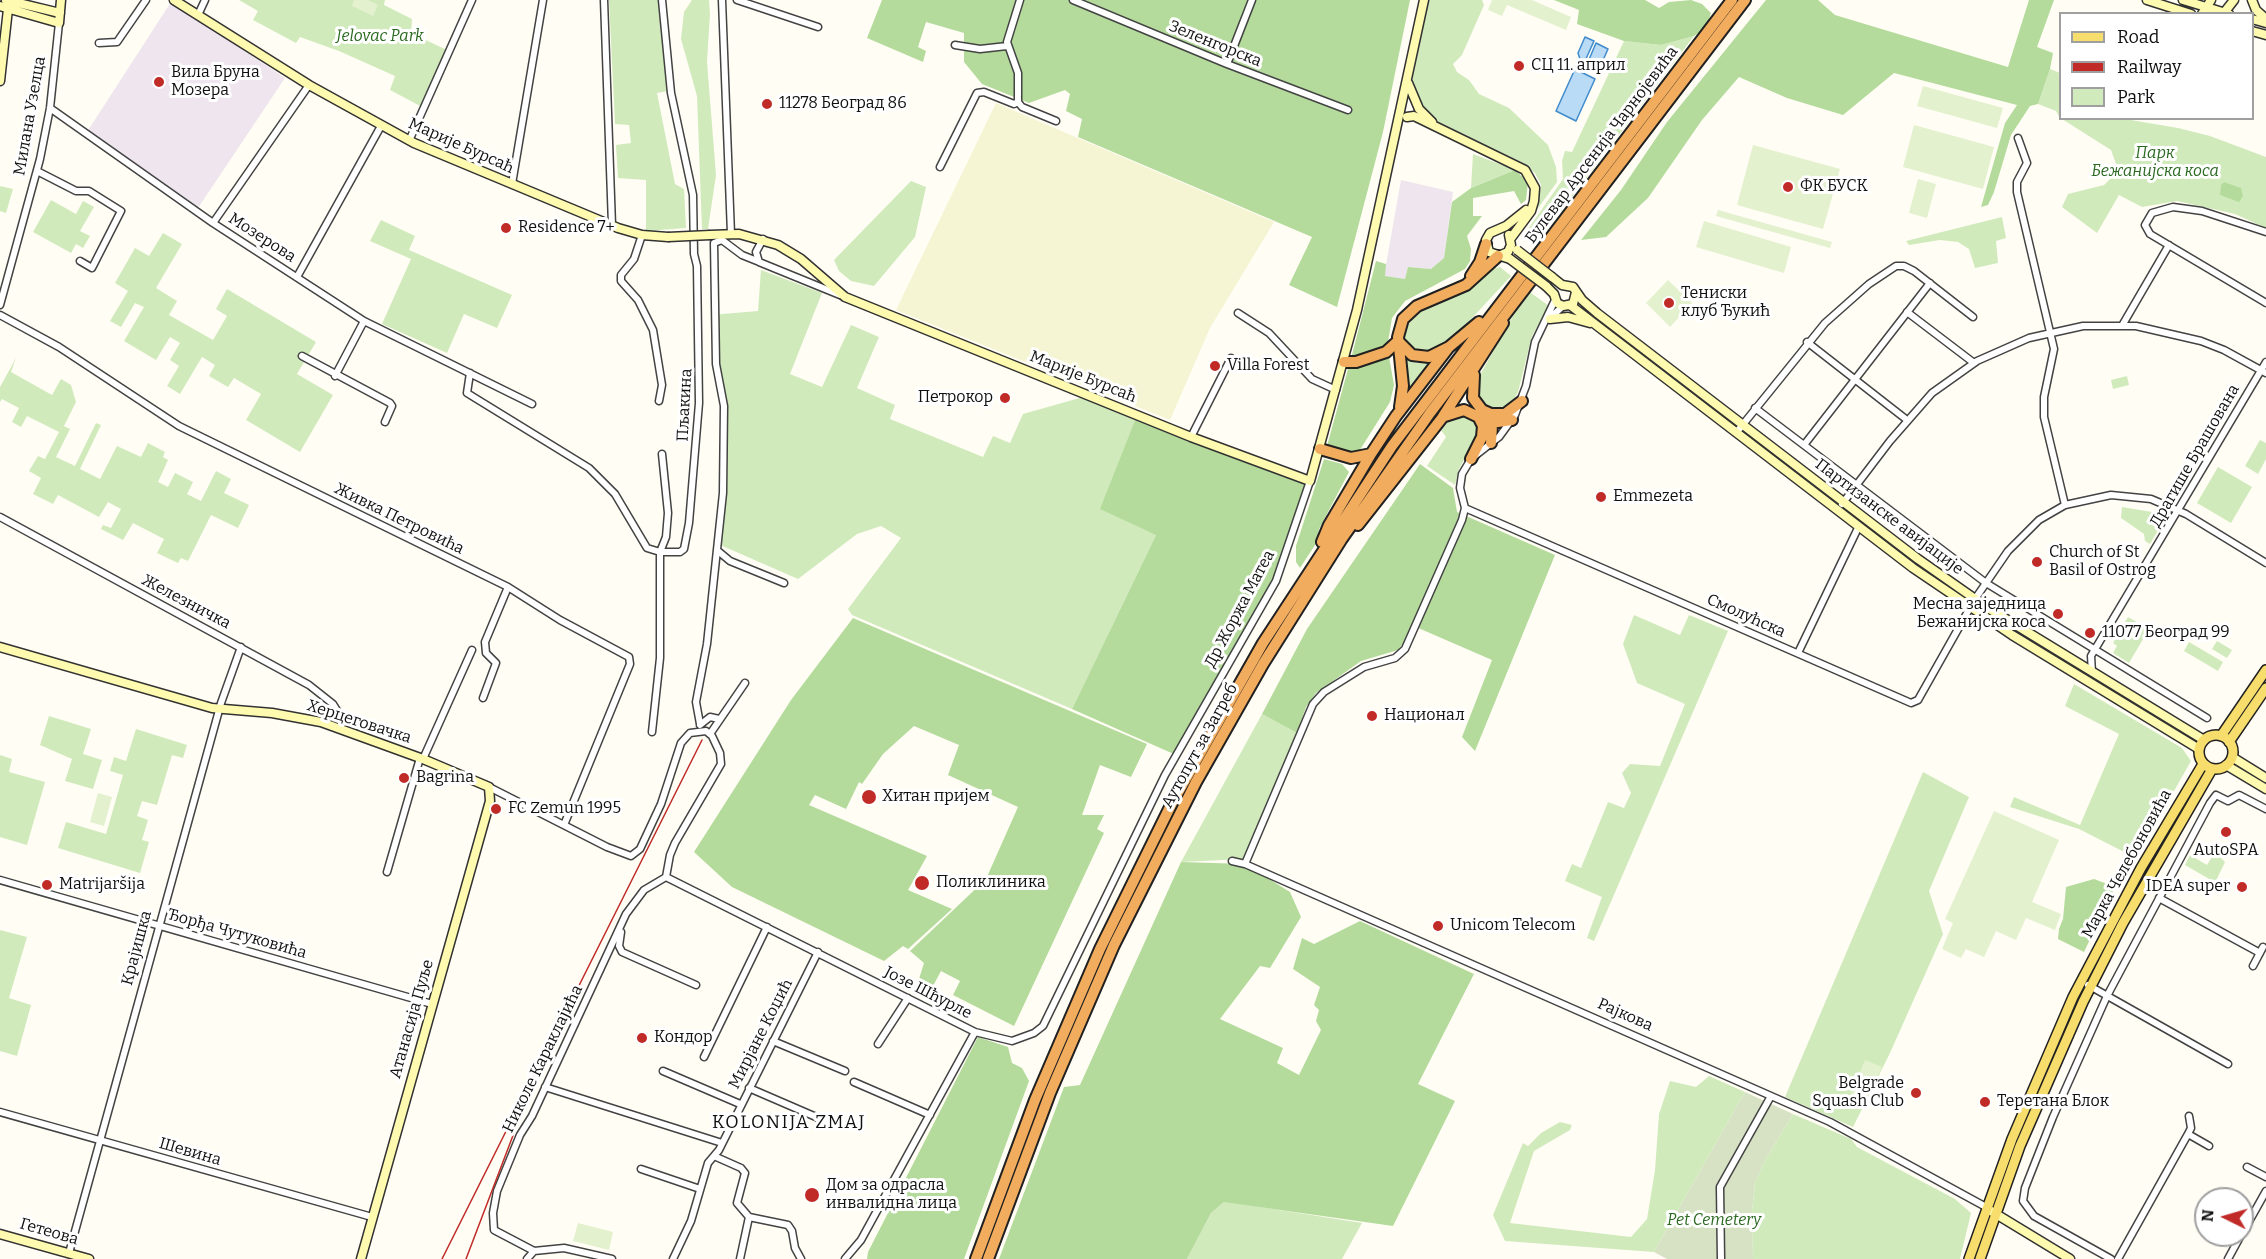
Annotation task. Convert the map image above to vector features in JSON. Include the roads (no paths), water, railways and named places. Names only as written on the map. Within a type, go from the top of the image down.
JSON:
[{"type":"highway","name":"Булевар Арсенија Чарнојевића","points":[[1496,308],[1732,0]]},
{"type":"highway","name":"Булевар Арсенија Чарнојевића","points":[[1521,292],[1745,0]]},
{"type":"highway","points":[[1462,286],[1477,268],[1486,244]]},
{"type":"highway","points":[[1396,416],[1403,386],[1398,341],[1400,323],[1408,313],[1462,286],[1503,257]]},
{"type":"highway","points":[[1341,540],[1347,538],[1367,514],[1442,418],[1474,371],[1521,292]]},
{"type":"highway","name":"Аутопут за Загреб","points":[[988,1259],[1065,1056],[1143,885],[1219,741],[1341,540],[1430,412],[1521,292]]},
{"type":"highway","points":[[1321,551],[1326,531],[1396,416],[1449,347],[1496,308]]},
{"type":"highway","name":"Аутопут за Загреб","points":[[976,1259],[1038,1091],[1128,892],[1227,704],[1321,551],[1392,446],[1496,308]]},
{"type":"highway","points":[[1398,341],[1407,352],[1422,357],[1449,347]]},
{"type":"highway","points":[[1344,362],[1356,362],[1386,352],[1398,341]]},
{"type":"highway","points":[[1471,459],[1482,437],[1483,426],[1472,392],[1474,371]]},
{"type":"highway","points":[[1442,418],[1464,410],[1480,414],[1505,414],[1522,401]]},
{"type":"highway","points":[[1480,414],[1491,423],[1512,420]]},
{"type":"highway","points":[[1491,423],[1491,443]]},
{"type":"highway","points":[[1320,449],[1344,457],[1357,458],[1371,454]]},
{"type":"highway","points":[[1344,457],[1351,463],[1354,471],[1352,486]]},
{"type":"main road","points":[[2225,739],[2266,670]]},
{"type":"main road","points":[[2225,739],[2266,688]]},
{"type":"main road","points":[[2212,736],[2225,739],[2232,757],[2226,765],[2208,766],[2199,749],[2204,740],[2212,736]]},
{"type":"main road","name":"Марка Челебоновића","points":[[1969,1259],[1986,1207],[2040,1071],[2081,981],[2141,868],[2208,766]]},
{"type":"main road","name":"Марка Челебоновића","points":[[1980,1259],[1995,1213],[2045,1087],[2090,986],[2208,766]]},
{"type":"street","name":"Милана Узелца","points":[[0,305],[37,171],[50,108],[61,0]]},
{"type":"street","points":[[99,43],[117,42],[146,0]]},
{"type":"street","name":"Марије Бурсаћ","points":[[174,0],[309,85],[409,141],[612,225],[642,235],[668,237],[731,234],[763,239],[801,259],[845,297]]},
{"type":"street","points":[[198,15],[205,0]]},
{"type":"street","points":[[409,141],[472,0]]},
{"type":"street","points":[[512,184],[543,0]]},
{"type":"street","points":[[604,0],[612,225]]},
{"type":"street","name":"Пљакина","points":[[660,552],[680,552],[684,549],[689,523],[700,368],[693,195],[671,93],[662,0]]},
{"type":"street","points":[[722,0],[731,234]]},
{"type":"street","points":[[737,0],[818,27]]},
{"type":"street","points":[[1020,0],[1007,46],[1018,73],[1018,102],[1022,107],[1056,122]]},
{"type":"street","name":"Зеленгорска","points":[[1073,0],[1227,64],[1347,110]]},
{"type":"street","points":[[1227,64],[1252,0]]},
{"type":"street","points":[[1424,0],[1407,80],[1410,110],[1436,126],[1525,170],[1535,188],[1534,201],[1531,211],[1511,239],[1510,249],[1503,257],[1489,252],[1486,244],[1490,233],[1519,217],[1534,201]]},
{"type":"street","points":[[2147,0],[2185,12]]},
{"type":"street","points":[[2183,0],[2223,12]]},
{"type":"street","points":[[2252,0],[2256,10],[2266,21]]},
{"type":"street","points":[[7,3],[60,13]]},
{"type":"street","points":[[7,3],[59,23]]},
{"type":"street","points":[[0,81],[7,3]]},
{"type":"street","points":[[955,45],[980,50],[1007,46]]},
{"type":"street","points":[[213,223],[309,85]]},
{"type":"street","points":[[940,167],[977,93],[981,91],[1014,104],[1018,102]]},
{"type":"street","name":"Мозерова","points":[[50,108],[213,223],[364,321],[532,405]]},
{"type":"street","name":"Др Жоржа Матеа","points":[[975,1032],[1018,1041],[1042,1026],[1145,813],[1276,580],[1288,550],[1320,449],[1344,362],[1394,142],[1395,126],[1410,110]]},
{"type":"street","points":[[297,276],[381,126]]},
{"type":"street","points":[[2018,138],[2028,161],[2017,182],[2017,192],[2054,354],[2043,413],[2065,505]]},
{"type":"street","points":[[37,171],[76,191],[89,191],[121,211],[92,268],[80,261]]},
{"type":"street","points":[[2266,232],[2202,211],[2173,207],[2152,213],[2145,223],[2145,228],[2169,245],[2266,303]]},
{"type":"street","points":[[1497,230],[1505,232],[1511,239]]},
{"type":"street","points":[[642,235],[634,259],[621,275],[621,281],[638,300],[652,330],[662,385],[659,401]]},
{"type":"street","points":[[757,261],[756,252],[763,239]]},
{"type":"street","name":"Партизанске авијације","points":[[1511,239],[1517,250],[1562,285],[1571,285],[1586,304],[1842,502],[1975,599],[2204,740]]},
{"type":"street","name":"Марије Бурсаћ","points":[[717,551],[723,493],[724,406],[716,364],[714,243],[716,240],[722,240],[742,255],[845,297],[1191,437],[1310,481]]},
{"type":"street","points":[[2123,324],[2169,245]]},
{"type":"street","name":"Партизанске авијације","points":[[1503,257],[1546,286],[1555,297],[1596,325],[1858,528],[1970,608],[2199,749]]},
{"type":"street","points":[[1736,433],[1807,342],[1842,306],[1896,266],[1906,266],[1973,317]]},
{"type":"street","points":[[1804,446],[1930,283]]},
{"type":"street","points":[[1245,864],[1310,709],[1324,692],[1364,667],[1395,658],[1402,653],[1444,562],[1465,508],[1461,478],[1471,459],[1491,443],[1512,420],[1522,401],[1533,347],[1562,285]]},
{"type":"street","points":[[1546,323],[1576,298],[1576,292]]},
{"type":"street","points":[[1907,312],[1974,363]]},
{"type":"street","points":[[1238,313],[1269,333],[1312,379],[1336,390]]},
{"type":"street","name":"Живка Петровића","points":[[0,315],[59,347],[179,426],[508,587],[631,660],[564,825]]},
{"type":"street","points":[[1546,323],[1568,317],[1596,325]]},
{"type":"street","points":[[335,376],[364,321]]},
{"type":"street","points":[[1836,511],[1907,420],[1932,393],[1974,363],[2018,342],[2050,332],[2084,326],[2123,324],[2172,332],[2201,341],[2264,371]]},
{"type":"street","points":[[1807,342],[1907,420]]},
{"type":"street","points":[[302,356],[335,376],[392,404],[385,422]]},
{"type":"street","points":[[1191,437],[1231,358]]},
{"type":"street","name":"Драгише Брашована","points":[[2091,656],[2264,371],[2266,362]]},
{"type":"street","points":[[470,373],[467,393],[589,468],[615,494],[643,544],[651,550],[660,552]]},
{"type":"street","points":[[1755,408],[1986,583],[2207,718]]},
{"type":"street","points":[[652,732],[660,658],[660,552],[666,537],[668,513],[662,454]]},
{"type":"street","points":[[1970,608],[2025,531],[2065,505],[2086,499],[2123,495],[2151,499],[2178,510],[2266,563]]},
{"type":"street","name":"Смолућска","points":[[1465,508],[1914,703],[1918,700],[1970,608]]},
{"type":"street","name":"Железничка","points":[[0,517],[242,647],[324,695],[340,714],[341,728]]},
{"type":"street","points":[[1798,653],[1858,528]]},
{"type":"street","points":[[717,551],[730,561],[784,583]]},
{"type":"street","points":[[666,877],[675,843],[721,764],[720,753],[710,734],[700,727],[696,702],[707,644],[717,551]]},
{"type":"street","points":[[483,698],[496,663],[486,653],[485,642],[508,587]]},
{"type":"street","name":"Херцеговачка","points":[[0,646],[219,709],[286,715],[341,728],[422,758],[489,787],[631,856],[640,849],[668,789],[681,743],[690,733],[700,727]]},
{"type":"street","name":"Крајишка","points":[[69,1256],[219,709],[242,647]]},
{"type":"street","points":[[387,872],[422,758],[472,650]]},
{"type":"street","points":[[2075,662],[2091,656],[2092,672]]},
{"type":"street","points":[[710,734],[745,683]]},
{"type":"street","points":[[700,727],[712,716],[719,719]]},
{"type":"street","points":[[2232,757],[2266,778]]},
{"type":"street","points":[[2226,765],[2266,789]]},
{"type":"street","name":"Атанасија Пуље","points":[[361,1259],[490,801],[489,787]]},
{"type":"street","points":[[2111,1259],[2034,1216],[2025,1208],[2023,1197],[2032,1167],[2107,996],[2216,795],[2228,801],[2239,795],[2266,809]]},
{"type":"street","name":"Рајкова","points":[[1232,861],[1245,864],[1855,1134],[1986,1207]]},
{"type":"street","name":"Николе Караклајића","points":[[534,1251],[494,1230],[493,1214],[497,1191],[509,1160],[621,926],[644,890],[666,877]]},
{"type":"street","name":"Јозе Шћурле","points":[[666,877],[975,1032],[861,1240],[845,1259]]},
{"type":"street","name":"Ђорђа Чутуковића","points":[[0,880],[432,1005]]},
{"type":"street","points":[[2159,898],[2261,950],[2253,966]]},
{"type":"street","points":[[621,926],[622,952],[696,985]]},
{"type":"street","points":[[704,1057],[767,927]]},
{"type":"street","name":"Мирјане Коџић","points":[[673,1259],[691,1221],[708,1163],[722,1143],[818,952]]},
{"type":"street","points":[[2081,981],[2228,1064]]},
{"type":"street","points":[[879,1044],[908,998]]},
{"type":"street","points":[[773,1041],[844,1071]]},
{"type":"street","points":[[663,1071],[740,1104]]},
{"type":"street","points":[[854,1082],[930,1114]]},
{"type":"street","points":[[545,1087],[722,1143]]},
{"type":"street","points":[[748,1088],[830,1123]]},
{"type":"street","points":[[1721,1259],[1720,1187],[1772,1096]]},
{"type":"street","name":"Шевина","points":[[0,1112],[372,1217]]},
{"type":"street","points":[[2118,1259],[2191,1128],[2189,1116]]},
{"type":"street","points":[[2188,1134],[2209,1146]]},
{"type":"street","points":[[714,1156],[744,1170],[737,1203],[749,1217],[788,1225],[801,1259]]},
{"type":"street","points":[[2247,1167],[2266,1177]]},
{"type":"street","points":[[641,1169],[700,1189]]},
{"type":"street","points":[[2254,1212],[2266,1191]]},
{"type":"street","points":[[1986,1207],[2070,1259]]},
{"type":"street","points":[[740,1259],[749,1217]]},
{"type":"street","name":"Гетеова","points":[[0,1234],[69,1256],[90,1259]]},
{"type":"street","points":[[526,1259],[534,1251],[564,1248],[612,1259]]},
{"type":"water","points":[[1585,37],[1594,41],[1585,61],[1580,59],[1578,53]]},
{"type":"water","points":[[1596,43],[1608,49],[1600,67],[1588,62]]},
{"type":"water","points":[[1575,69],[1595,79],[1576,121],[1556,111]]},
{"type":"railway","points":[[442,1259],[702,740]]},
{"type":"railway","points":[[466,1259],[517,1125]]},
{"type":"place","name":"СЦ 11. април","points":[[1519,66]]},
{"type":"place","name":"Вила Бруна Мозера","points":[[159,82]]},
{"type":"place","name":"11278 Београд 86","points":[[767,104]]},
{"type":"place","name":"ФК БУСК","points":[[1788,187]]},
{"type":"place","name":"Residence 7+","points":[[506,228]]},
{"type":"place","name":"Тениски клуб Ђукић","points":[[1669,303]]},
{"type":"place","name":"Villa Forest","points":[[1215,366]]},
{"type":"place","name":"Петрокор","points":[[1005,398]]},
{"type":"place","name":"Emmezeta","points":[[1601,497]]},
{"type":"place","name":"Church of St Basil of Ostrog","points":[[2037,562]]},
{"type":"place","name":"Месна заједница Бежанијска коса","points":[[2058,614]]},
{"type":"place","name":"11077 Београд 99","points":[[2090,633]]},
{"type":"place","name":"Национал","points":[[1372,716]]},
{"type":"place","name":"Bagrina","points":[[404,778]]},
{"type":"place","name":"Хитан пријем","points":[[869,797]]},
{"type":"place","name":"FC Zemun 1995","points":[[496,809]]},
{"type":"place","name":"AutoSPA","points":[[2226,832]]},
{"type":"place","name":"Поликлиника","points":[[922,883]]},
{"type":"place","name":"Matrijaršija","points":[[47,885]]},
{"type":"place","name":"IDEA super","points":[[2242,887]]},
{"type":"place","name":"Unicom Telecom","points":[[1438,926]]},
{"type":"place","name":"Кондор","points":[[642,1038]]},
{"type":"place","name":"Belgrade Squash Club","points":[[1916,1093]]},
{"type":"place","name":"Теретана Блок","points":[[1985,1102]]},
{"type":"place","name":"Дом за одрасла инвалидна лица","points":[[812,1195]]},
{"type":"district","name":"KOLONIJA ZMAJ","points":[[789,1123]]},
{"type":"park label","name":"Jelovac Park","points":[[380,37]]},
{"type":"park label","name":"Парк Бежанијска коса","points":[[2155,163]]},
{"type":"park label","name":"Pet Cemetery","points":[[1714,1221]]}]
